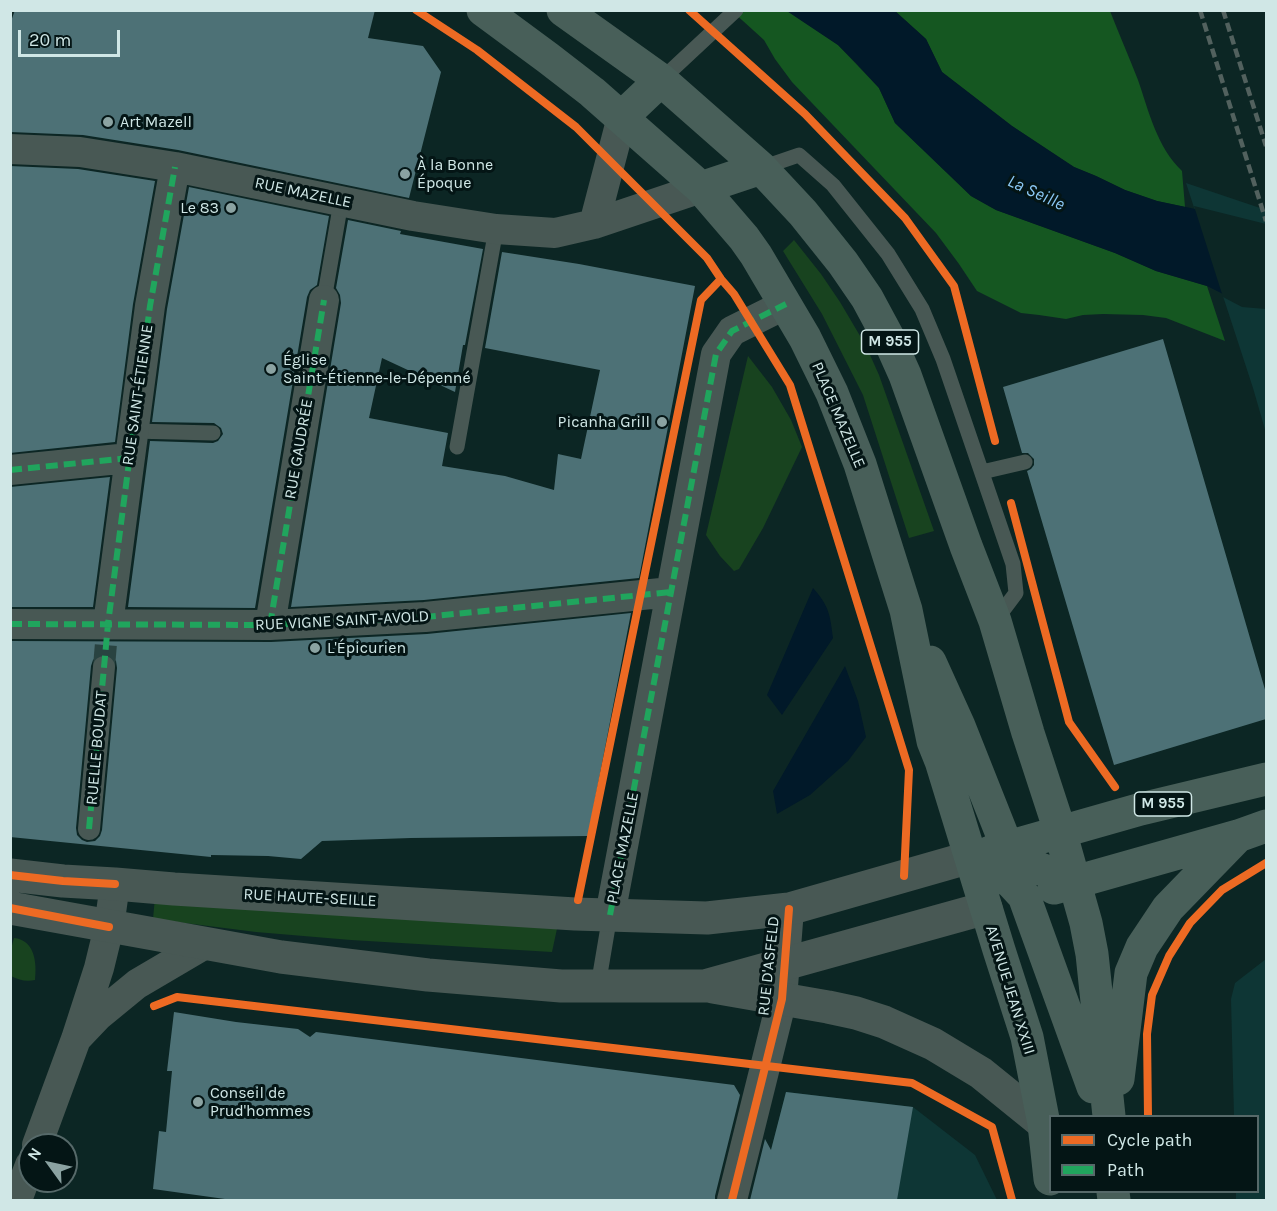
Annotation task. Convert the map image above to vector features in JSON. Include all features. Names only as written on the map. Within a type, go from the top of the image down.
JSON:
[{"type":"main road","name":"PLACE MAZELLE","points":[[483,10],[548,58],[621,117],[701,188],[744,238],[786,304],[832,393],[860,464],[906,610],[933,741],[970,857]]},
{"type":"main road","name":"M 955","points":[[563,10],[661,80],[761,168],[803,213],[843,263],[867,298],[905,375],[995,621],[1074,882]]},
{"type":"main road","points":[[621,117],[661,80]]},
{"type":"main road","points":[[701,188],[761,168]]},
{"type":"main road","points":[[906,610],[959,726],[1018,872],[1049,967],[1109,1115]]},
{"type":"main road","name":"M 955","points":[[986,908],[1018,872],[1060,831],[1266,779]]},
{"type":"main road","points":[[1109,1115],[1131,973],[1142,947],[1168,908],[1252,831]]},
{"type":"main road","name":"M 955","points":[[970,857],[1018,872],[1074,882],[1252,831]]},
{"type":"main road","name":"AVENUE JEAN XXIII","points":[[970,857],[1027,1037],[1044,1124],[1049,1170]]},
{"type":"main road","points":[[1074,882],[1092,954],[1109,1115]]},
{"type":"street","points":[[594,224],[621,117]]},
{"type":"street","name":"RUE MAZELLE","points":[[10,149],[80,152],[175,167],[413,216],[496,229],[555,233],[594,224],[701,188]]},
{"type":"street","name":"RUE SAINT-ÉTIENNE","points":[[107,634],[150,306],[175,167]]},
{"type":"street","name":"RUE GAUDRÉE","points":[[270,625],[324,300]]},
{"type":"street","name":"PLACE MAZELLE","points":[[786,304],[732,331],[716,354],[610,915],[707,918],[789,909],[970,857]]},
{"type":"street","points":[[10,470],[131,444]]},
{"type":"street","name":"RUE VIGNE SAINT-AVOLD","points":[[10,624],[107,634],[425,617],[671,592]]},
{"type":"street","name":"RUELLE BOUDAT","points":[[89,829],[104,667]]},
{"type":"street","name":"RUE HAUTE-SEILLE","points":[[10,875],[174,889],[610,915]]},
{"type":"street","points":[[41,1133],[99,968],[116,884]]},
{"type":"street","points":[[10,908],[281,957],[428,975],[561,986],[705,986],[856,1013],[884,1022],[933,1044],[981,1073],[1044,1124]]},
{"type":"street","points":[[705,986],[986,908]]},
{"type":"street","name":"RUE D'ASFELD","points":[[732,1200],[782,999],[789,909]]},
{"type":"street","points":[[76,1039],[98,1016],[137,984],[206,944]]},
{"type":"lane","points":[[661,80],[735,11]]},
{"type":"lane","points":[[761,168],[799,154],[833,185],[888,254],[922,309],[943,359],[1013,564],[1016,593],[995,621]]},
{"type":"lane","name":"RUE GAUDRÉE","points":[[324,300],[341,202]]},
{"type":"lane","points":[[457,447],[496,229]]},
{"type":"lane","points":[[131,444],[213,433]]},
{"type":"lane","points":[[982,472],[1024,462]]},
{"type":"lane","points":[[598,986],[610,915]]},
{"type":"shaded area","points":[[1186,183],[1266,210],[1266,433],[1253,388]]},
{"type":"shaded area","points":[[1266,959],[1266,1200],[1236,1200],[1236,1193],[1259,1193],[1259,1115],[1234,1115],[1231,999],[1235,983]]},
{"type":"shaded area","points":[[786,1092],[913,1107],[975,1155],[997,1200],[758,1200]]},
{"type":"green space","points":[[732,11],[787,11],[838,45],[879,88],[895,123],[971,196],[996,210],[1115,253],[1156,271],[1207,286],[1225,341],[1166,318],[1103,314],[1066,319],[1021,313],[977,291],[936,233],[792,82],[764,40]]},
{"type":"green space","points":[[895,11],[1110,11],[1160,140],[1173,162],[1182,171],[1185,207],[1157,201],[1125,190],[1074,167],[1012,126],[942,72],[926,39]]},
{"type":"green space","points":[[794,240],[821,274],[866,346],[879,375],[934,531],[909,538],[863,395],[822,314],[783,251]]},
{"type":"green space","points":[[748,356],[772,387],[791,420],[802,447],[763,528],[739,569],[734,571],[720,556],[706,535]]},
{"type":"green space","points":[[155,897],[558,924],[552,952],[351,940],[256,932],[153,919]]},
{"type":"green space","points":[[14,938],[26,943],[33,953],[36,967],[35,980],[23,980],[11,976],[11,949]]},
{"type":"water","name":"La Seille","points":[[787,11],[895,11],[926,39],[942,72],[1012,126],[1074,167],[1125,190],[1157,201],[1205,211],[1243,304],[1207,286],[1156,271],[1115,253],[996,210],[971,196],[895,123],[879,88],[856,63],[838,45]]},
{"type":"water","points":[[813,588],[828,611],[833,638],[782,715],[767,695]]},
{"type":"water","points":[[845,666],[858,701],[866,737],[848,761],[810,795],[777,814],[773,791]]},
{"type":"pier","points":[[1194,206],[1266,224],[1266,309],[1242,307],[1223,297]]},
{"type":"building","points":[[15,10],[375,10],[368,38],[423,46],[441,72],[409,198],[178,150],[83,135],[10,132],[10,24]]},
{"type":"building","points":[[10,166],[78,169],[155,181],[133,304],[115,442],[10,453]]},
{"type":"building","points":[[189,187],[329,216],[317,285],[310,290],[307,297],[255,608],[128,607],[150,441],[213,443],[218,441],[223,434],[221,428],[214,423],[152,422],[167,309]]},
{"type":"building","points":[[348,220],[401,231],[400,234],[483,249],[455,392],[382,358],[369,418],[448,433],[442,466],[505,476],[554,490],[558,454],[581,459],[600,370],[485,348],[502,252],[695,286],[639,578],[424,600],[291,607],[341,303],[336,288]]},
{"type":"building","points":[[1163,339],[1266,693],[1266,719],[1114,765],[1027,471],[1034,465],[1034,459],[1028,453],[1022,453],[1003,387]]},
{"type":"building","points":[[110,477],[93,607],[10,607],[10,487]]},
{"type":"building","points":[[631,613],[588,836],[322,841],[301,859],[268,856],[211,855],[211,857],[10,837],[10,641],[271,642],[427,634]],"holes":[[[98,655],[111,656],[116,661],[117,668],[102,830],[95,841],[87,842],[77,835],[76,828],[91,666]]]},
{"type":"building","points":[[174,1012],[298,1029],[310,1037],[316,1032],[734,1085],[740,1095],[715,1200],[232,1200],[153,1189],[159,1131],[166,1132],[172,1071],[167,1071]]},
{"type":"building","points":[[786,1092],[913,1107],[897,1200],[750,1200],[765,1139],[771,1150]]},
{"type":"tunnel","points":[[104,667],[106,643]]},
{"type":"railway","points":[[1200,10],[1266,221]]},
{"type":"railway","points":[[1223,10],[1266,146]]},
{"type":"marked path","points":[[89,829],[108,624],[133,431],[150,306],[175,167]]},
{"type":"marked path","points":[[270,625],[324,300]]},
{"type":"marked path","points":[[610,915],[716,354],[732,331],[786,304]]},
{"type":"marked path","points":[[10,470],[129,458]]},
{"type":"marked path","points":[[10,624],[270,625],[425,617],[671,592]]},
{"type":"cycle path","points":[[416,10],[477,50],[576,127],[707,258],[734,294],[790,385],[909,770],[904,876]]},
{"type":"cycle path","points":[[689,10],[805,114],[905,218],[954,286],[995,441]]},
{"type":"cycle path","points":[[578,900],[701,300],[721,279]]},
{"type":"cycle path","points":[[1011,503],[1069,722],[1115,787]]},
{"type":"cycle path","points":[[1148,1115],[1147,1034],[1152,995],[1169,956],[1190,923],[1222,890],[1266,863]]},
{"type":"cycle path","points":[[10,875],[115,884]]},
{"type":"cycle path","points":[[10,908],[109,927]]},
{"type":"cycle path","points":[[732,1200],[782,999],[789,909]]},
{"type":"cycle path","points":[[154,1006],[177,997],[912,1083],[992,1127],[1012,1200]]},
{"type":"place","name":"Art Mazell","points":[[108,122]]},
{"type":"place","name":"À la Bonne Époque","points":[[405,174]]},
{"type":"place","name":"Le 83","points":[[231,208]]},
{"type":"place","name":"Église Saint-Étienne-le-Dépenné","points":[[271,369]]},
{"type":"place","name":"Picanha Grill","points":[[662,422]]},
{"type":"place","name":"L'Épicurien","points":[[315,648]]},
{"type":"place","name":"Conseil de Prud'hommes","points":[[198,1102]]}]
